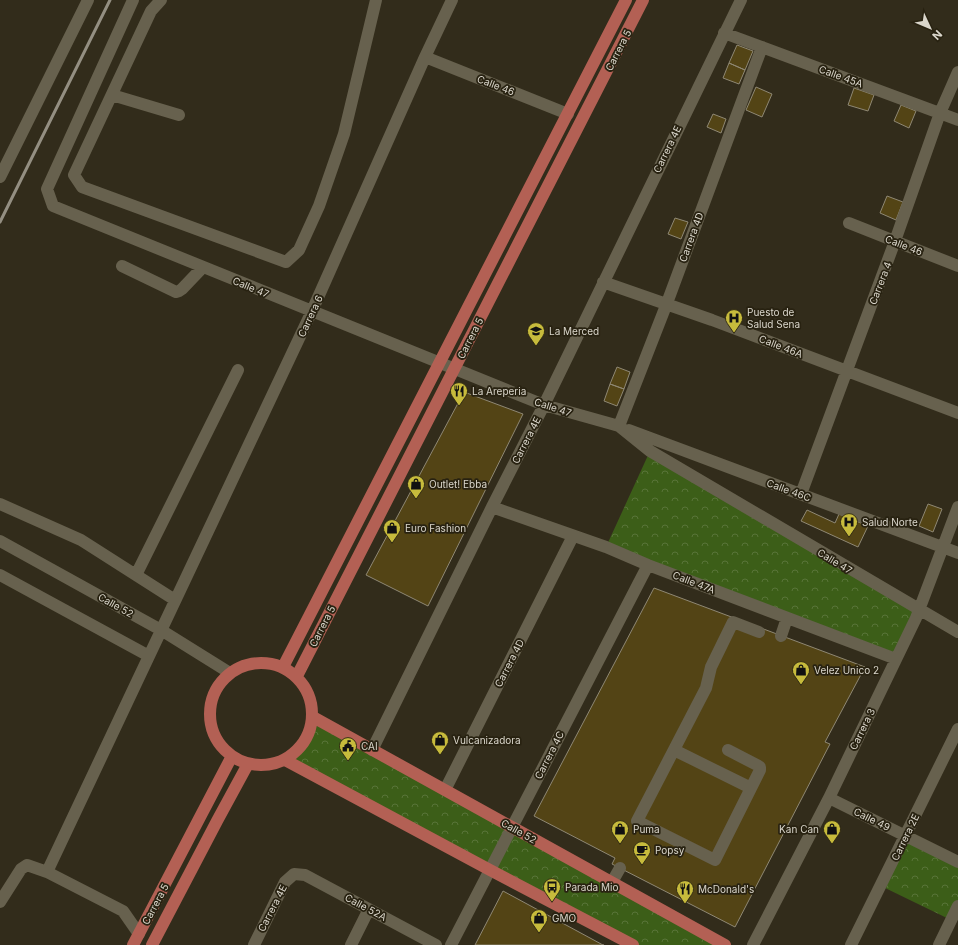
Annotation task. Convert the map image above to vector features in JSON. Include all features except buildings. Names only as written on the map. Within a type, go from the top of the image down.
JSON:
[{"type":"main road","name":"Carrera 5","points":[[283,667],[626,0]]},
{"type":"main road","name":"Carrera 5","points":[[297,676],[643,0]]},
{"type":"main road","points":[[261,662],[272,663],[283,667],[297,676],[309,695],[313,717],[310,730],[304,742],[296,752],[285,760],[273,764],[248,764],[232,756],[218,741],[213,731],[210,716],[212,700],[222,681],[239,668],[261,662]]},
{"type":"main road","name":"Calle 52","points":[[313,717],[725,945]]},
{"type":"main road","name":"Carrera 5","points":[[133,945],[232,756]]},
{"type":"main road","points":[[285,760],[633,945]]},
{"type":"main road","name":"Carrera 5","points":[[153,943],[248,764]]},
{"type":"main road","points":[[139,934],[153,943]]},
{"type":"street","points":[[0,177],[88,0]]},
{"type":"street","name":"Calle 47","points":[[133,0],[47,189],[53,206],[544,405],[620,426],[650,451],[958,632]]},
{"type":"street","points":[[161,0],[151,11],[74,175],[82,187],[286,262],[299,250],[315,214],[344,134],[376,0]]},
{"type":"street","name":"Carrera 6","points":[[47,872],[312,311],[425,57],[452,0]]},
{"type":"street","name":"Carrera 4E","points":[[372,750],[544,405],[741,0]]},
{"type":"street","name":"Calle 45A","points":[[724,34],[958,120]]},
{"type":"street","name":"Carrera 4D","points":[[620,426],[762,47]]},
{"type":"street","name":"Calle 46","points":[[425,57],[568,114]]},
{"type":"street","name":"Carrera 4","points":[[802,494],[895,242],[940,113],[958,72]]},
{"type":"street","points":[[112,95],[179,115]]},
{"type":"street","name":"Calle 46","points":[[849,223],[958,266]]},
{"type":"street","points":[[122,266],[176,292],[182,289],[203,267]]},
{"type":"street","name":"Calle 46A","points":[[603,282],[667,303],[958,413]]},
{"type":"street","points":[[136,575],[238,370]]},
{"type":"street","name":"Calle 46C","points":[[620,426],[958,553]]},
{"type":"street","points":[[0,504],[81,540],[175,600]]},
{"type":"street","name":"Calle 47A","points":[[492,507],[606,547],[648,565],[896,659]]},
{"type":"street","name":"Carrera 3","points":[[753,945],[828,798],[919,610],[958,507]]},
{"type":"street","name":"Carrera 4D","points":[[445,790],[573,536]]},
{"type":"street","name":"Calle 52","points":[[0,541],[161,630],[230,674]]},
{"type":"street","name":"Carrera 4C","points":[[451,945],[648,565]]},
{"type":"street","points":[[0,575],[149,656]]},
{"type":"street","points":[[781,636],[787,618]]},
{"type":"street","points":[[728,750],[760,767],[760,770],[715,860],[637,821],[706,688],[711,668],[733,622],[759,632]]},
{"type":"street","name":"Carrera 2E","points":[[851,945],[958,729]]},
{"type":"street","points":[[674,750],[751,788]]},
{"type":"street","name":"Calle 49","points":[[828,798],[958,862]]},
{"type":"street","points":[[0,902],[21,869],[26,865],[47,872],[123,911],[139,934]]},
{"type":"street","points":[[612,882],[620,868]]},
{"type":"street","name":"Carrera 4E","points":[[254,945],[285,882],[294,874]]},
{"type":"street","name":"Calle 52A","points":[[294,874],[305,875],[436,945]]},
{"type":"street","points":[[939,945],[958,906]]},
{"type":"street","points":[[351,945],[369,909]]},
{"type":"green space","points":[[650,451],[919,610],[896,659],[606,547]]},
{"type":"green space","points":[[313,717],[725,945],[633,945],[285,760],[304,742]]},
{"type":"green space","points":[[905,836],[958,862],[958,906],[951,920],[881,886]]},
{"type":"railway","points":[[0,222],[110,0]]},
{"type":"place","name":"Puesto de Salud Sena","points":[[734,333]]},
{"type":"place","name":"La Merced","points":[[536,346]]},
{"type":"place","name":"La Areperia","points":[[459,406]]},
{"type":"place","name":"Outlet! Ebba","points":[[416,499]]},
{"type":"place","name":"Salud Norte","points":[[849,537]]},
{"type":"place","name":"Euro Fashion","points":[[392,543]]},
{"type":"place","name":"Velez Unico 2","points":[[801,685]]},
{"type":"place","name":"Vulcanizadora","points":[[440,755]]},
{"type":"place","name":"CAI","points":[[348,761]]},
{"type":"place","name":"Puma","points":[[620,844]]},
{"type":"place","name":"Kan Can","points":[[832,844]]},
{"type":"place","name":"Popsy","points":[[642,865]]},
{"type":"place","name":"Parada Mio","points":[[552,902]]},
{"type":"place","name":"McDonald's","points":[[685,904]]},
{"type":"place","name":"GMO","points":[[539,933]]}]
